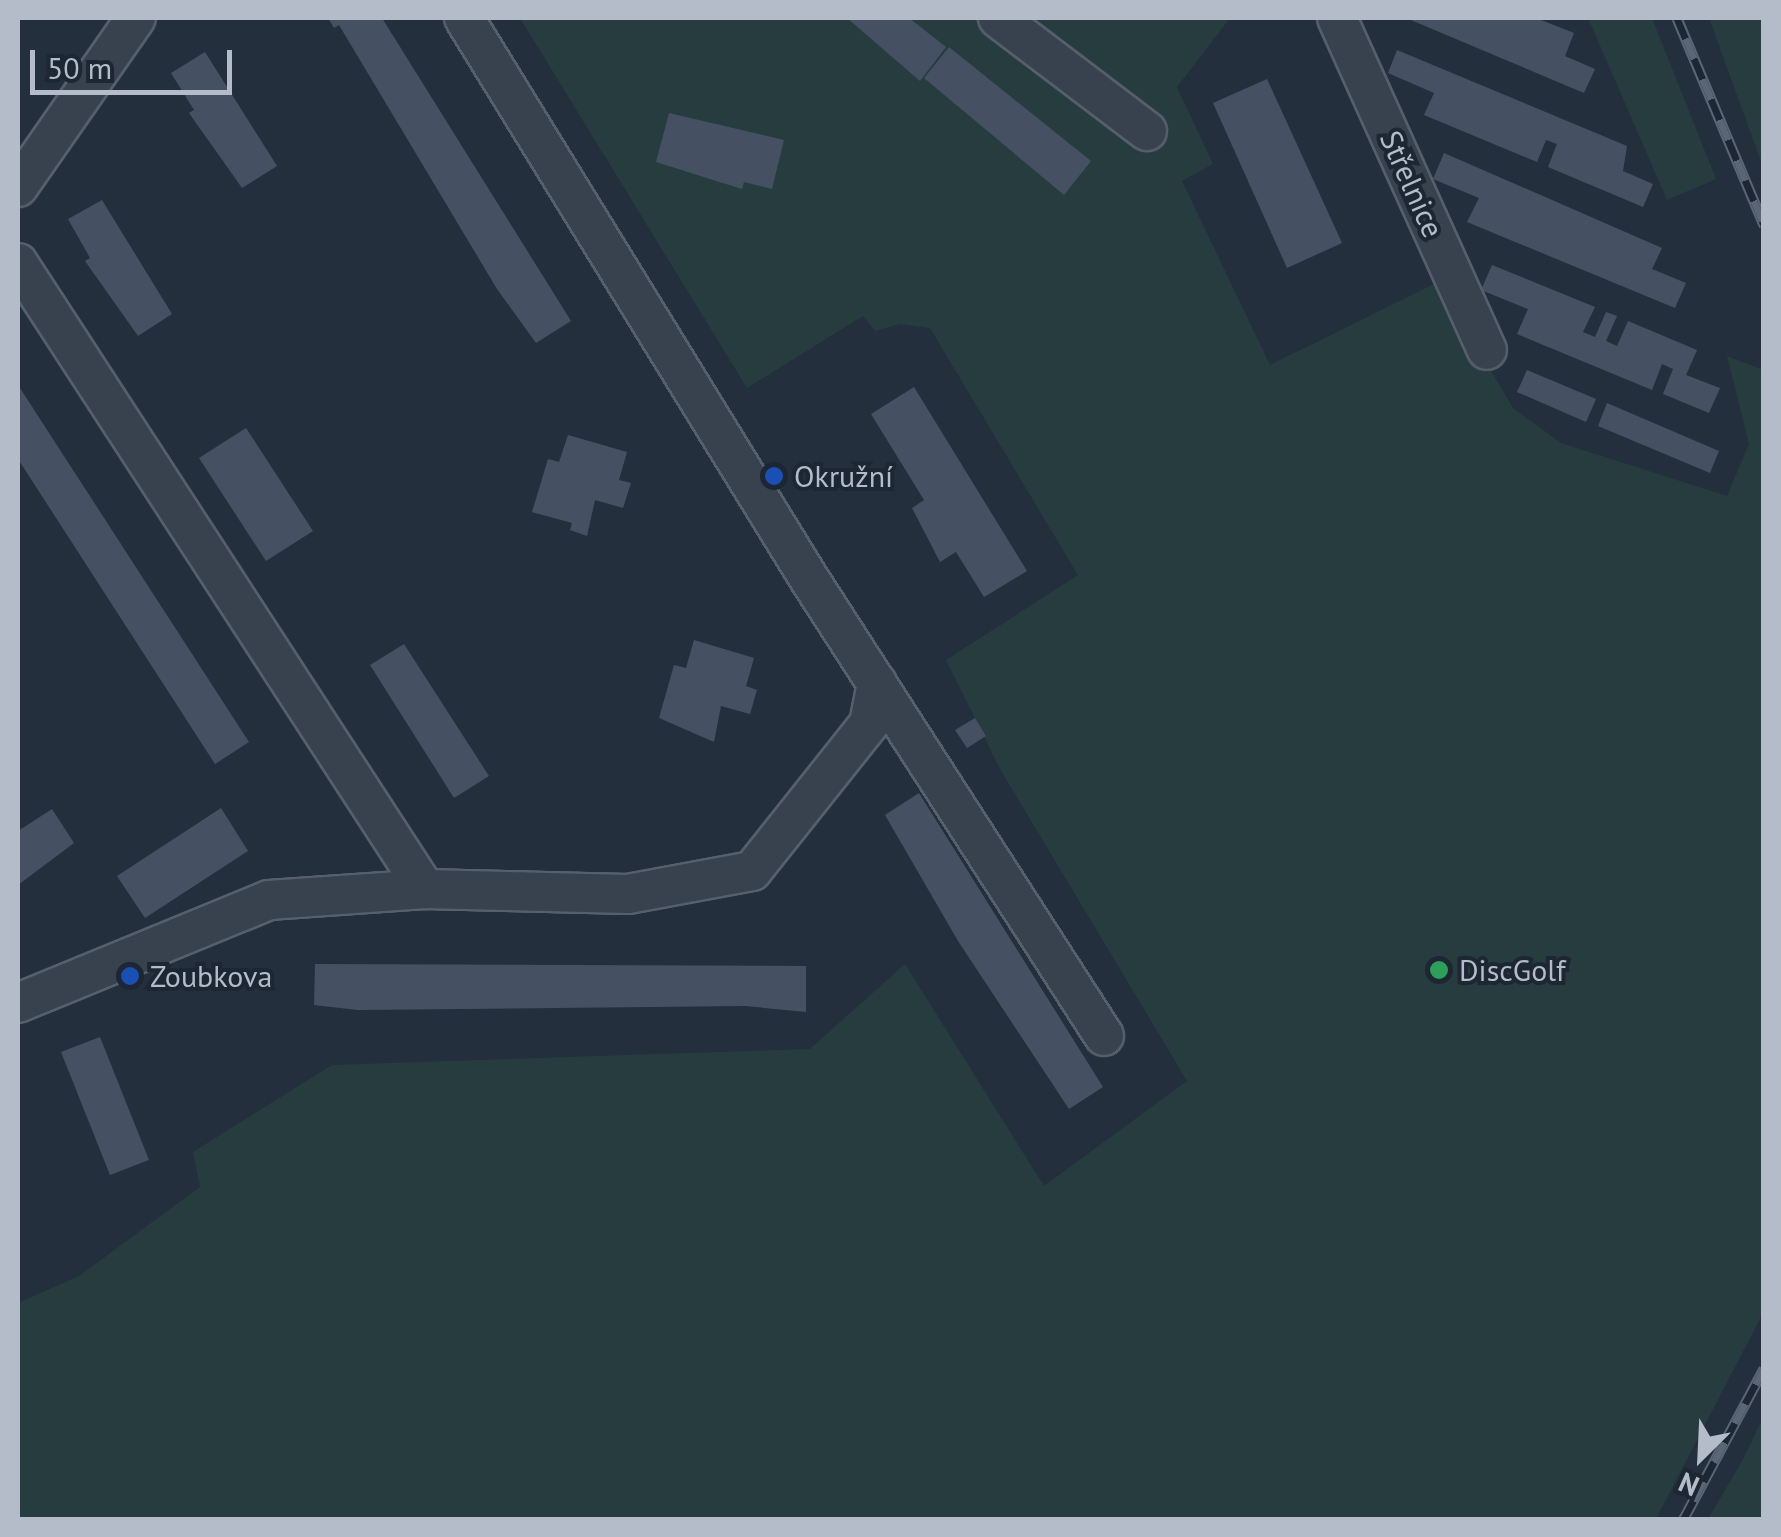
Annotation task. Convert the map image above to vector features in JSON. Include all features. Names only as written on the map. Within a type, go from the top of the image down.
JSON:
[{"type":"street","points":[[18,187],[136,18]]},
{"type":"street","points":[[464,18],[877,683],[1104,1036]]},
{"type":"street","points":[[998,18],[1147,132]]},
{"type":"street","name":"Střelnice","points":[[1337,18],[1487,350]]},
{"type":"street","points":[[18,263],[425,889]]},
{"type":"street","points":[[18,1003],[269,900],[425,889],[628,894],[752,872],[868,724],[877,683]]},
{"type":"green space","points":[[520,18],[1230,18],[1177,87],[1213,164],[1182,181],[1270,365],[1438,282],[1513,408],[1561,443],[1727,496],[1749,444],[1727,356],[1763,370],[1763,1313],[1656,1519],[18,1519],[18,1303],[79,1276],[200,1187],[193,1152],[332,1065],[810,1049],[905,964],[1044,1186],[1187,1081],[1000,769],[946,660],[1078,575],[930,328],[900,324],[875,331],[863,316],[747,388]]},
{"type":"green space","points":[[1588,18],[1652,18],[1716,179],[1667,200]]},
{"type":"green space","points":[[1709,18],[1763,18],[1763,167]]},
{"type":"green space","points":[[1763,1418],[1763,1519],[1708,1519],[1742,1461]]},
{"type":"building","points":[[328,18],[382,18],[571,321],[536,343],[497,289],[339,25],[334,28]]},
{"type":"building","points":[[847,18],[909,18],[946,47],[920,81]]},
{"type":"building","points":[[1406,18],[1536,18],[1574,33],[1565,56],[1595,69],[1584,93]]},
{"type":"building","points":[[949,47],[1091,161],[1064,195],[924,78]]},
{"type":"building","points":[[1397,50],[1627,146],[1623,171],[1653,184],[1643,207],[1548,167],[1557,144],[1546,140],[1537,162],[1424,115],[1434,93],[1388,73]]},
{"type":"building","points":[[205,52],[277,166],[242,188],[189,113],[194,110],[171,73]]},
{"type":"building","points":[[1267,79],[1342,243],[1287,268],[1213,103]]},
{"type":"building","points":[[669,113],[784,140],[772,189],[744,182],[742,189],[656,162]]},
{"type":"building","points":[[1444,153],[1662,248],[1652,269],[1686,283],[1675,308],[1467,222],[1479,198],[1433,179]]},
{"type":"building","points":[[102,200],[172,314],[138,336],[85,261],[90,258],[68,219]]},
{"type":"building","points":[[1492,265],[1595,307],[1583,332],[1595,337],[1606,312],[1617,316],[1606,341],[1617,346],[1628,321],[1697,350],[1686,375],[1720,388],[1709,413],[1663,394],[1673,369],[1662,364],[1652,390],[1517,334],[1528,309],[1481,290]]},
{"type":"building","points":[[1527,370],[1596,399],[1586,422],[1517,392]]},
{"type":"building","points":[[18,385],[249,742],[215,764],[18,459]]},
{"type":"building","points":[[914,387],[1027,571],[984,597],[956,552],[940,562],[912,508],[924,500],[871,414]]},
{"type":"building","points":[[1607,403],[1719,451],[1710,473],[1598,426]]},
{"type":"building","points":[[246,428],[313,531],[266,561],[199,458]]},
{"type":"building","points":[[568,435],[627,452],[619,480],[631,483],[623,508],[595,500],[587,536],[570,530],[572,523],[532,512],[548,459],[559,462]]},
{"type":"building","points":[[694,640],[754,658],[746,686],[757,690],[750,714],[721,706],[714,742],[659,718],[674,665],[686,668]]},
{"type":"building","points":[[404,644],[489,776],[454,798],[370,665]]},
{"type":"building","points":[[975,718],[986,736],[967,748],[955,730]]},
{"type":"building","points":[[919,793],[1103,1087],[1069,1109],[958,941],[885,815]]},
{"type":"building","points":[[221,808],[248,851],[145,918],[117,876]]},
{"type":"building","points":[[52,809],[74,843],[18,885],[18,831]]},
{"type":"building","points":[[315,964],[806,966],[806,1012],[745,1006],[358,1010],[314,1005]]},
{"type":"building","points":[[100,1037],[149,1160],[110,1175],[61,1052]]},
{"type":"railway","points":[[1677,18],[1764,225]]},
{"type":"railway","points":[[1683,1520],[1764,1368]]},
{"type":"place","name":"Okružní","points":[[774,476]]},
{"type":"place","name":"DiscGolf","points":[[1439,970]]},
{"type":"place","name":"Zoubkova","points":[[130,976]]}]
